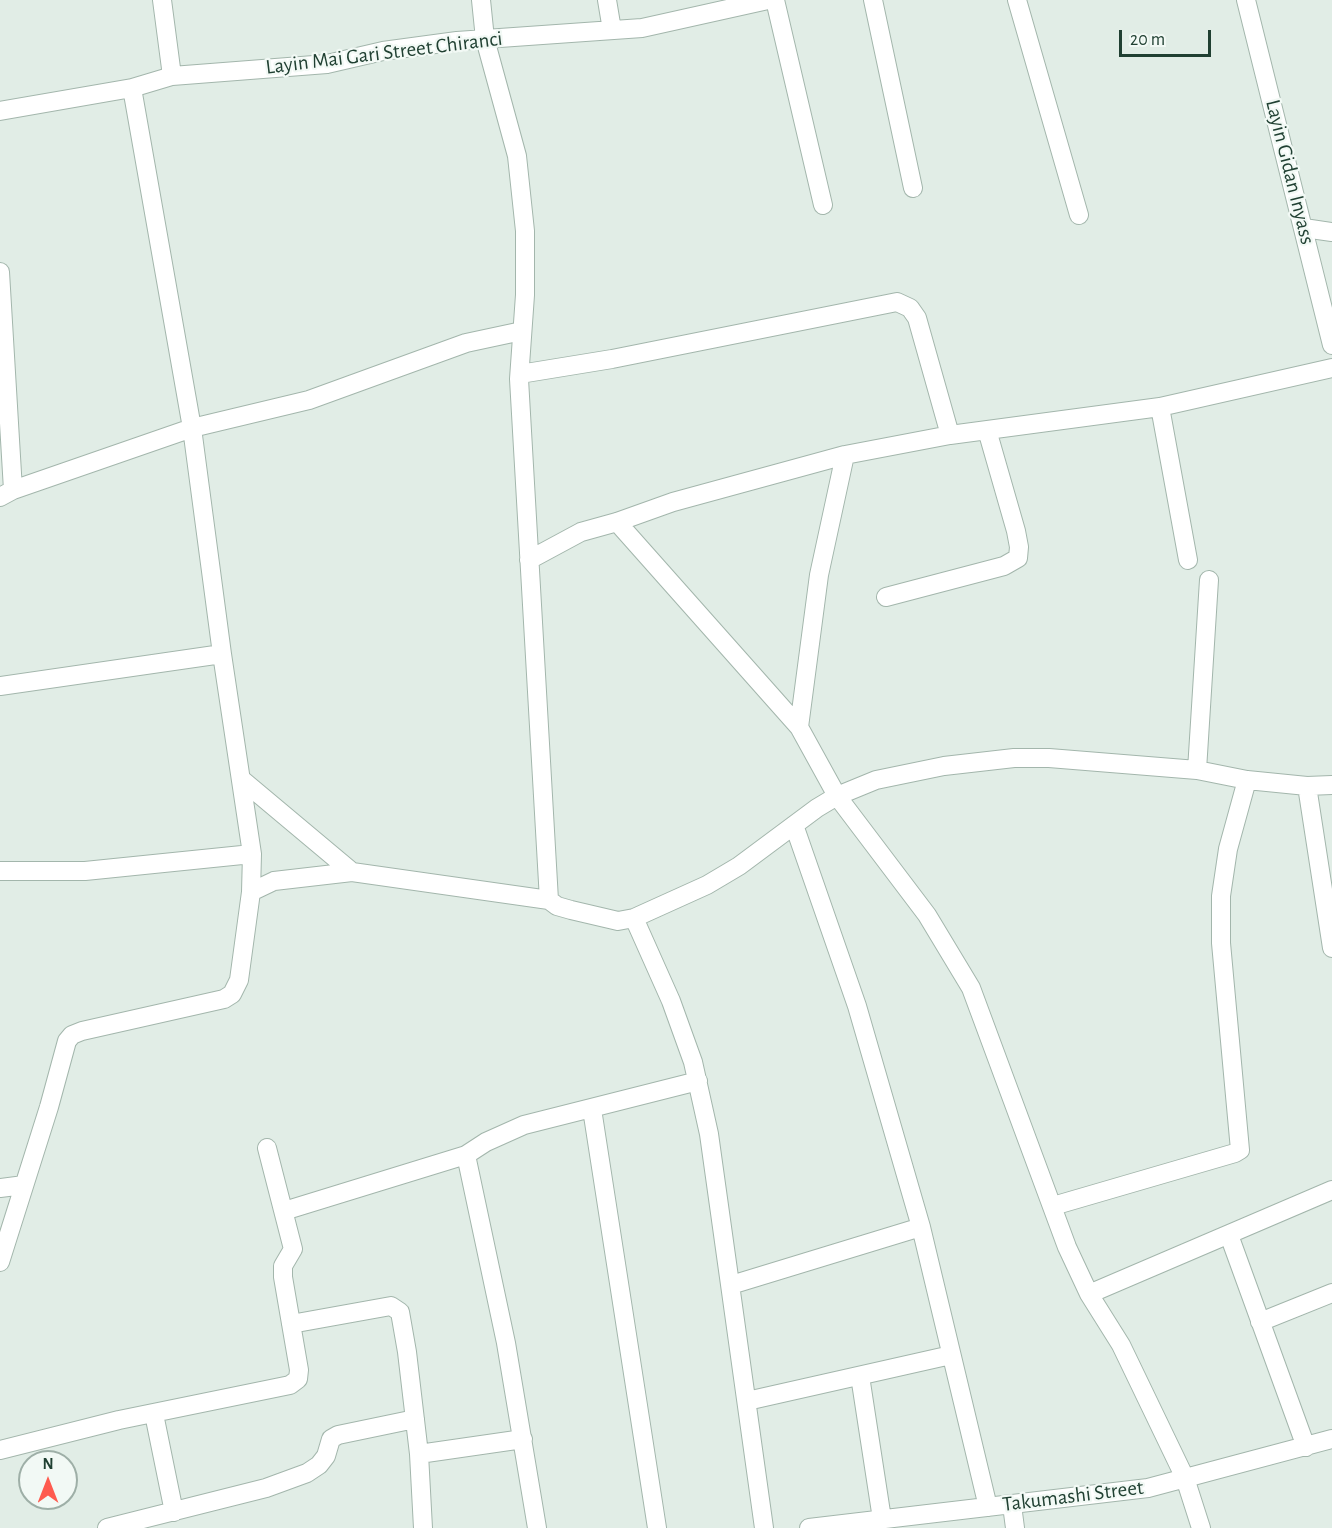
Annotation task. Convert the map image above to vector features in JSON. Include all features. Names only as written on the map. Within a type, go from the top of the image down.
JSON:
[{"type":"street","points":[[162,0],[172,76]]},
{"type":"street","points":[[482,0],[485,39],[517,156],[525,231],[520,374],[549,900]]},
{"type":"street","points":[[607,0],[612,30]]},
{"type":"street","name":"Layin Mai Gari Street Chiranci","points":[[0,111],[132,88],[172,76],[327,64],[383,51],[485,39],[642,27],[768,0]]},
{"type":"street","points":[[775,0],[823,206]]},
{"type":"street","points":[[873,0],[913,188]]},
{"type":"street","points":[[1017,0],[1079,215]]},
{"type":"street","name":"Layin Gidan Inyass","points":[[1246,0],[1332,345]]},
{"type":"street","points":[[0,1262],[67,1041],[72,1035],[225,999],[232,994],[238,980],[250,892],[252,854],[222,654],[192,428],[132,88]]},
{"type":"street","points":[[1304,228],[1332,232]]},
{"type":"street","points":[[0,272],[7,494],[192,428],[309,400],[466,343],[522,331]]},
{"type":"street","points":[[520,374],[612,359],[897,302],[910,308],[917,318],[950,435]]},
{"type":"street","points":[[529,560],[581,532],[618,522],[673,502],[845,455],[950,435],[1160,407],[1332,368]]},
{"type":"street","points":[[1160,407],[1188,560]]},
{"type":"street","points":[[886,597],[1005,566],[1017,558],[1019,547],[1016,531],[987,430]]},
{"type":"street","points":[[799,727],[819,575],[845,455]]},
{"type":"street","points":[[618,522],[799,727],[837,796],[927,915],[971,988],[1067,1247],[1089,1294],[1121,1345],[1185,1478],[1201,1528]]},
{"type":"street","points":[[1197,770],[1209,580]]},
{"type":"street","points":[[0,686],[222,654]]},
{"type":"street","points":[[250,892],[274,881],[352,872],[549,900],[557,906],[618,921],[634,918],[707,885],[739,866],[837,796],[876,780],[944,766],[1014,758],[1049,758],[1197,770],[1247,780],[1307,786],[1332,785]]},
{"type":"street","points":[[240,779],[352,872]]},
{"type":"street","points":[[1053,1206],[1240,1150],[1221,943],[1221,896],[1228,849],[1247,780]]},
{"type":"street","points":[[1307,786],[1332,948]]},
{"type":"street","points":[[794,825],[857,1006],[921,1227],[988,1507]]},
{"type":"street","points":[[0,871],[85,870],[252,854]]},
{"type":"street","points":[[634,918],[671,1001],[698,1081],[709,1134],[764,1528]]},
{"type":"street","points":[[284,1211],[466,1155],[486,1142],[524,1125],[698,1081]]},
{"type":"street","points":[[592,1109],[657,1528]]},
{"type":"street","points":[[0,1450],[290,1384],[298,1380],[299,1370],[283,1277],[283,1266],[293,1249],[267,1148]]},
{"type":"street","points":[[466,1155],[506,1343],[537,1528]]},
{"type":"street","points":[[0,1188],[24,1185]]},
{"type":"street","points":[[1089,1294],[1332,1190]]},
{"type":"street","points":[[731,1285],[921,1227]]},
{"type":"street","points":[[1229,1235],[1306,1447]]},
{"type":"street","points":[[1260,1322],[1332,1293]]},
{"type":"street","points":[[291,1324],[391,1306],[400,1312],[419,1454],[423,1528]]},
{"type":"street","points":[[747,1401],[951,1354]]},
{"type":"street","points":[[860,1376],[882,1519]]},
{"type":"street","points":[[154,1414],[174,1512]]},
{"type":"street","points":[[107,1528],[266,1488],[307,1473],[319,1465],[326,1456],[331,1440],[338,1435],[415,1419]]},
{"type":"street","name":"Takumashi Street","points":[[809,1528],[882,1519],[911,1522],[988,1507],[1148,1488],[1332,1439]]},
{"type":"street","points":[[419,1454],[523,1440]]},
{"type":"street","points":[[1011,1504],[1015,1528]]}]
